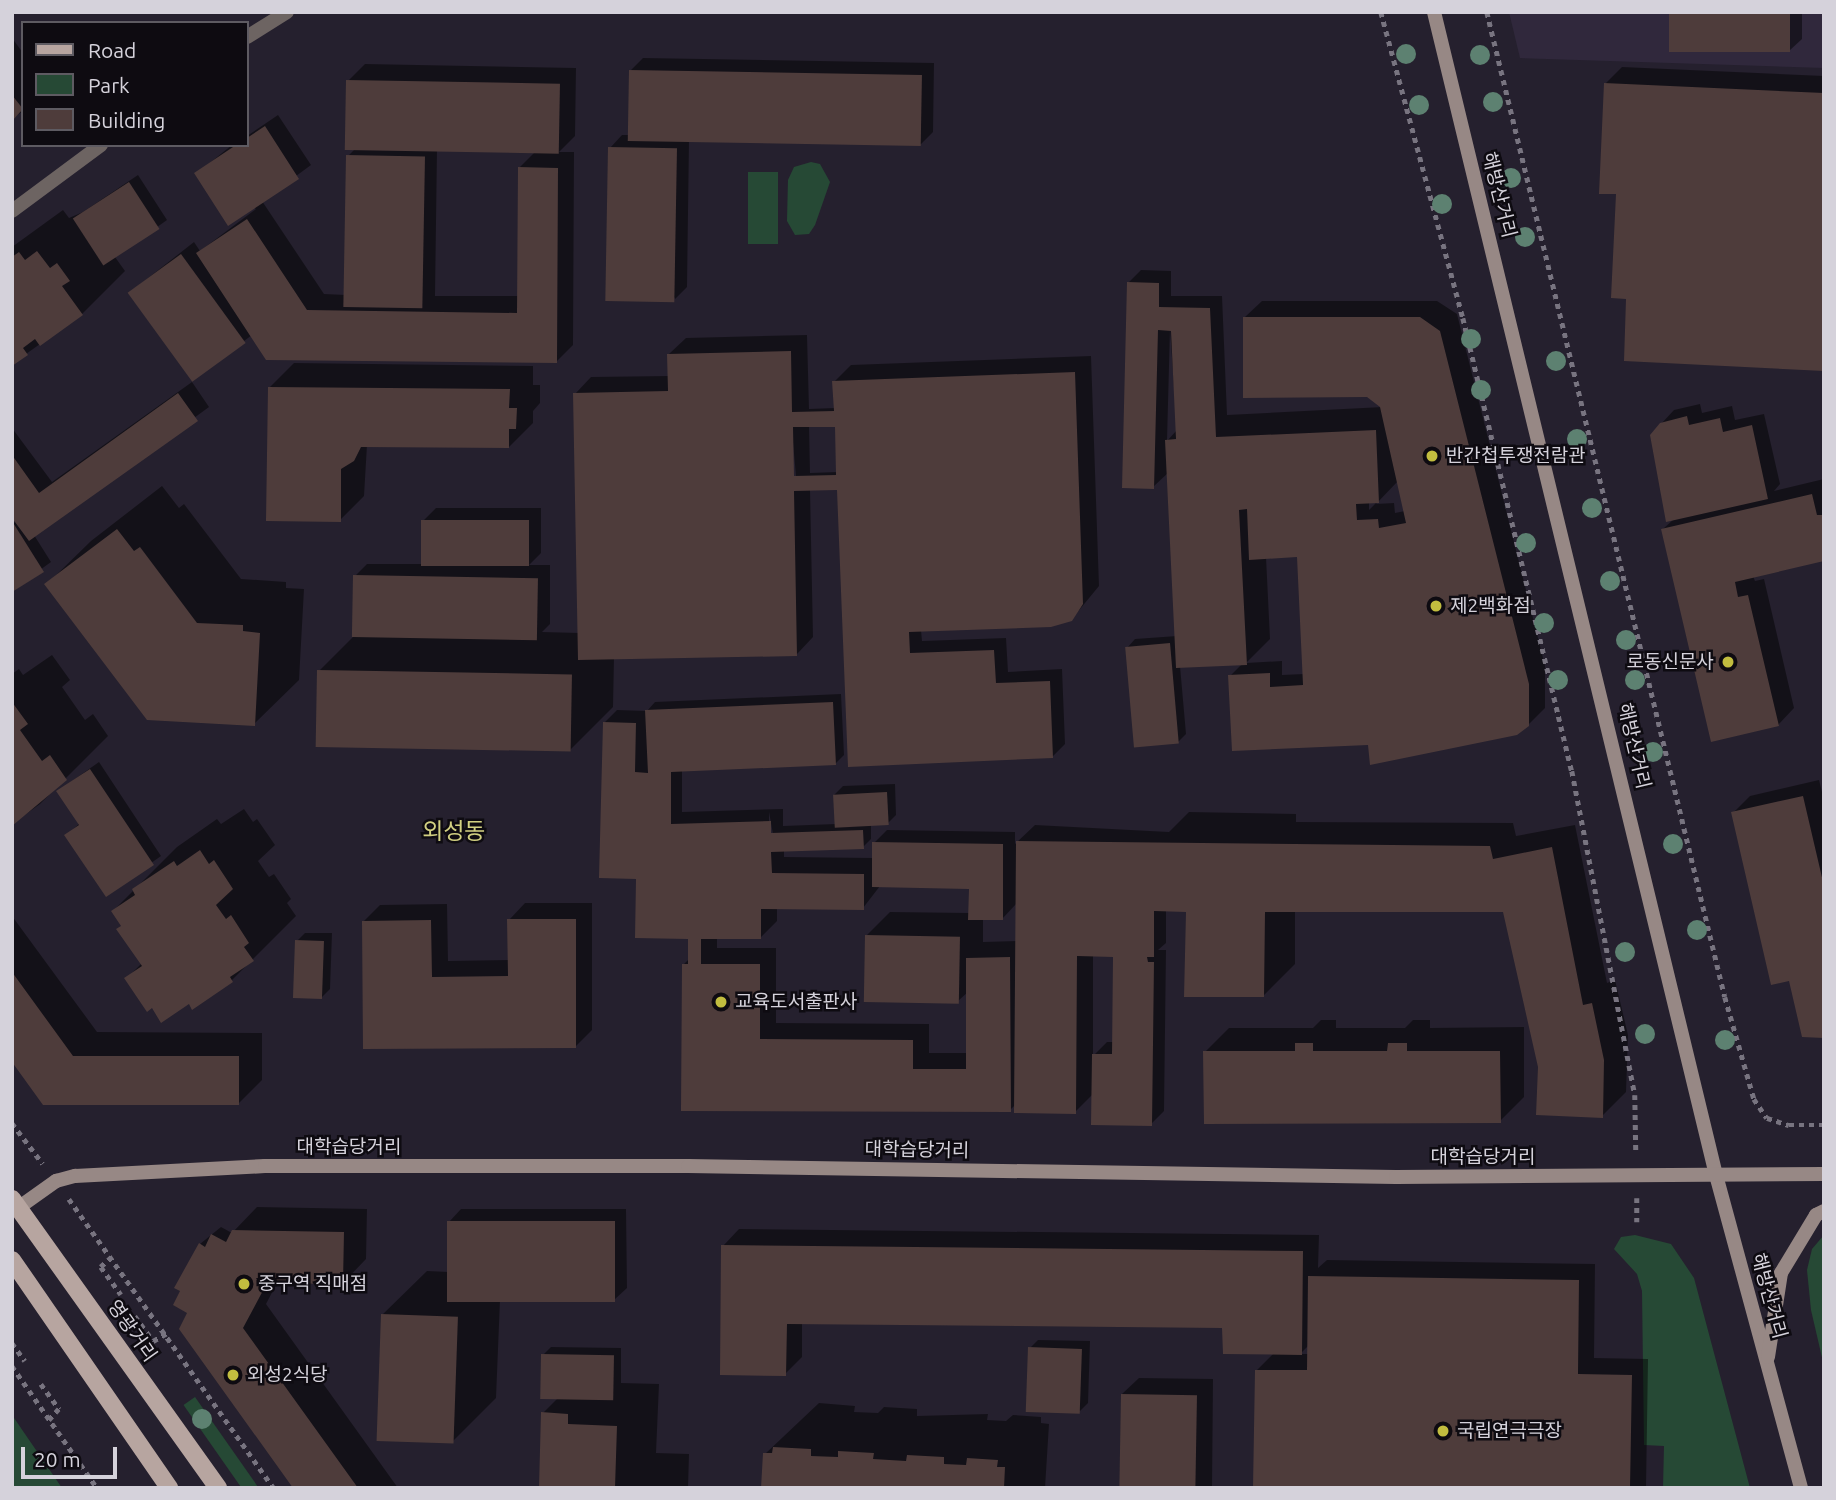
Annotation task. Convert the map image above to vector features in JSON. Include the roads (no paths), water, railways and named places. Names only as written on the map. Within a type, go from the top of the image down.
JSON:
[{"type":"main road","name":"해방산거리","points":[[1434,12],[1716,1175],[1801,1488]]},
{"type":"main road","name":"대학습당거리","points":[[15,1203],[56,1181],[113,1172],[265,1166],[1636,1176],[1824,1174]]},
{"type":"main road","name":"영광거리","points":[[15,1203],[218,1488]]},
{"type":"main road","points":[[1767,1362],[1781,1273],[1816,1215],[1824,1211]]},
{"type":"main road","points":[[12,1260],[169,1488]]},
{"type":"street","points":[[248,36],[286,12]]},
{"type":"street","points":[[12,211],[98,147]]},
{"type":"place","name":"반간첩투쟁전람관","points":[[1432,456]]},
{"type":"place","name":"제2백화점","points":[[1436,606]]},
{"type":"place","name":"로동신문사","points":[[1728,662]]},
{"type":"place","name":"교육도서출판사","points":[[721,1002]]},
{"type":"place","name":"중구역 직매점","points":[[244,1284]]},
{"type":"place","name":"외성2식당","points":[[233,1375]]},
{"type":"place","name":"국립연극극장","points":[[1443,1431]]},
{"type":"district","name":"외성동","points":[[454,831]]}]
